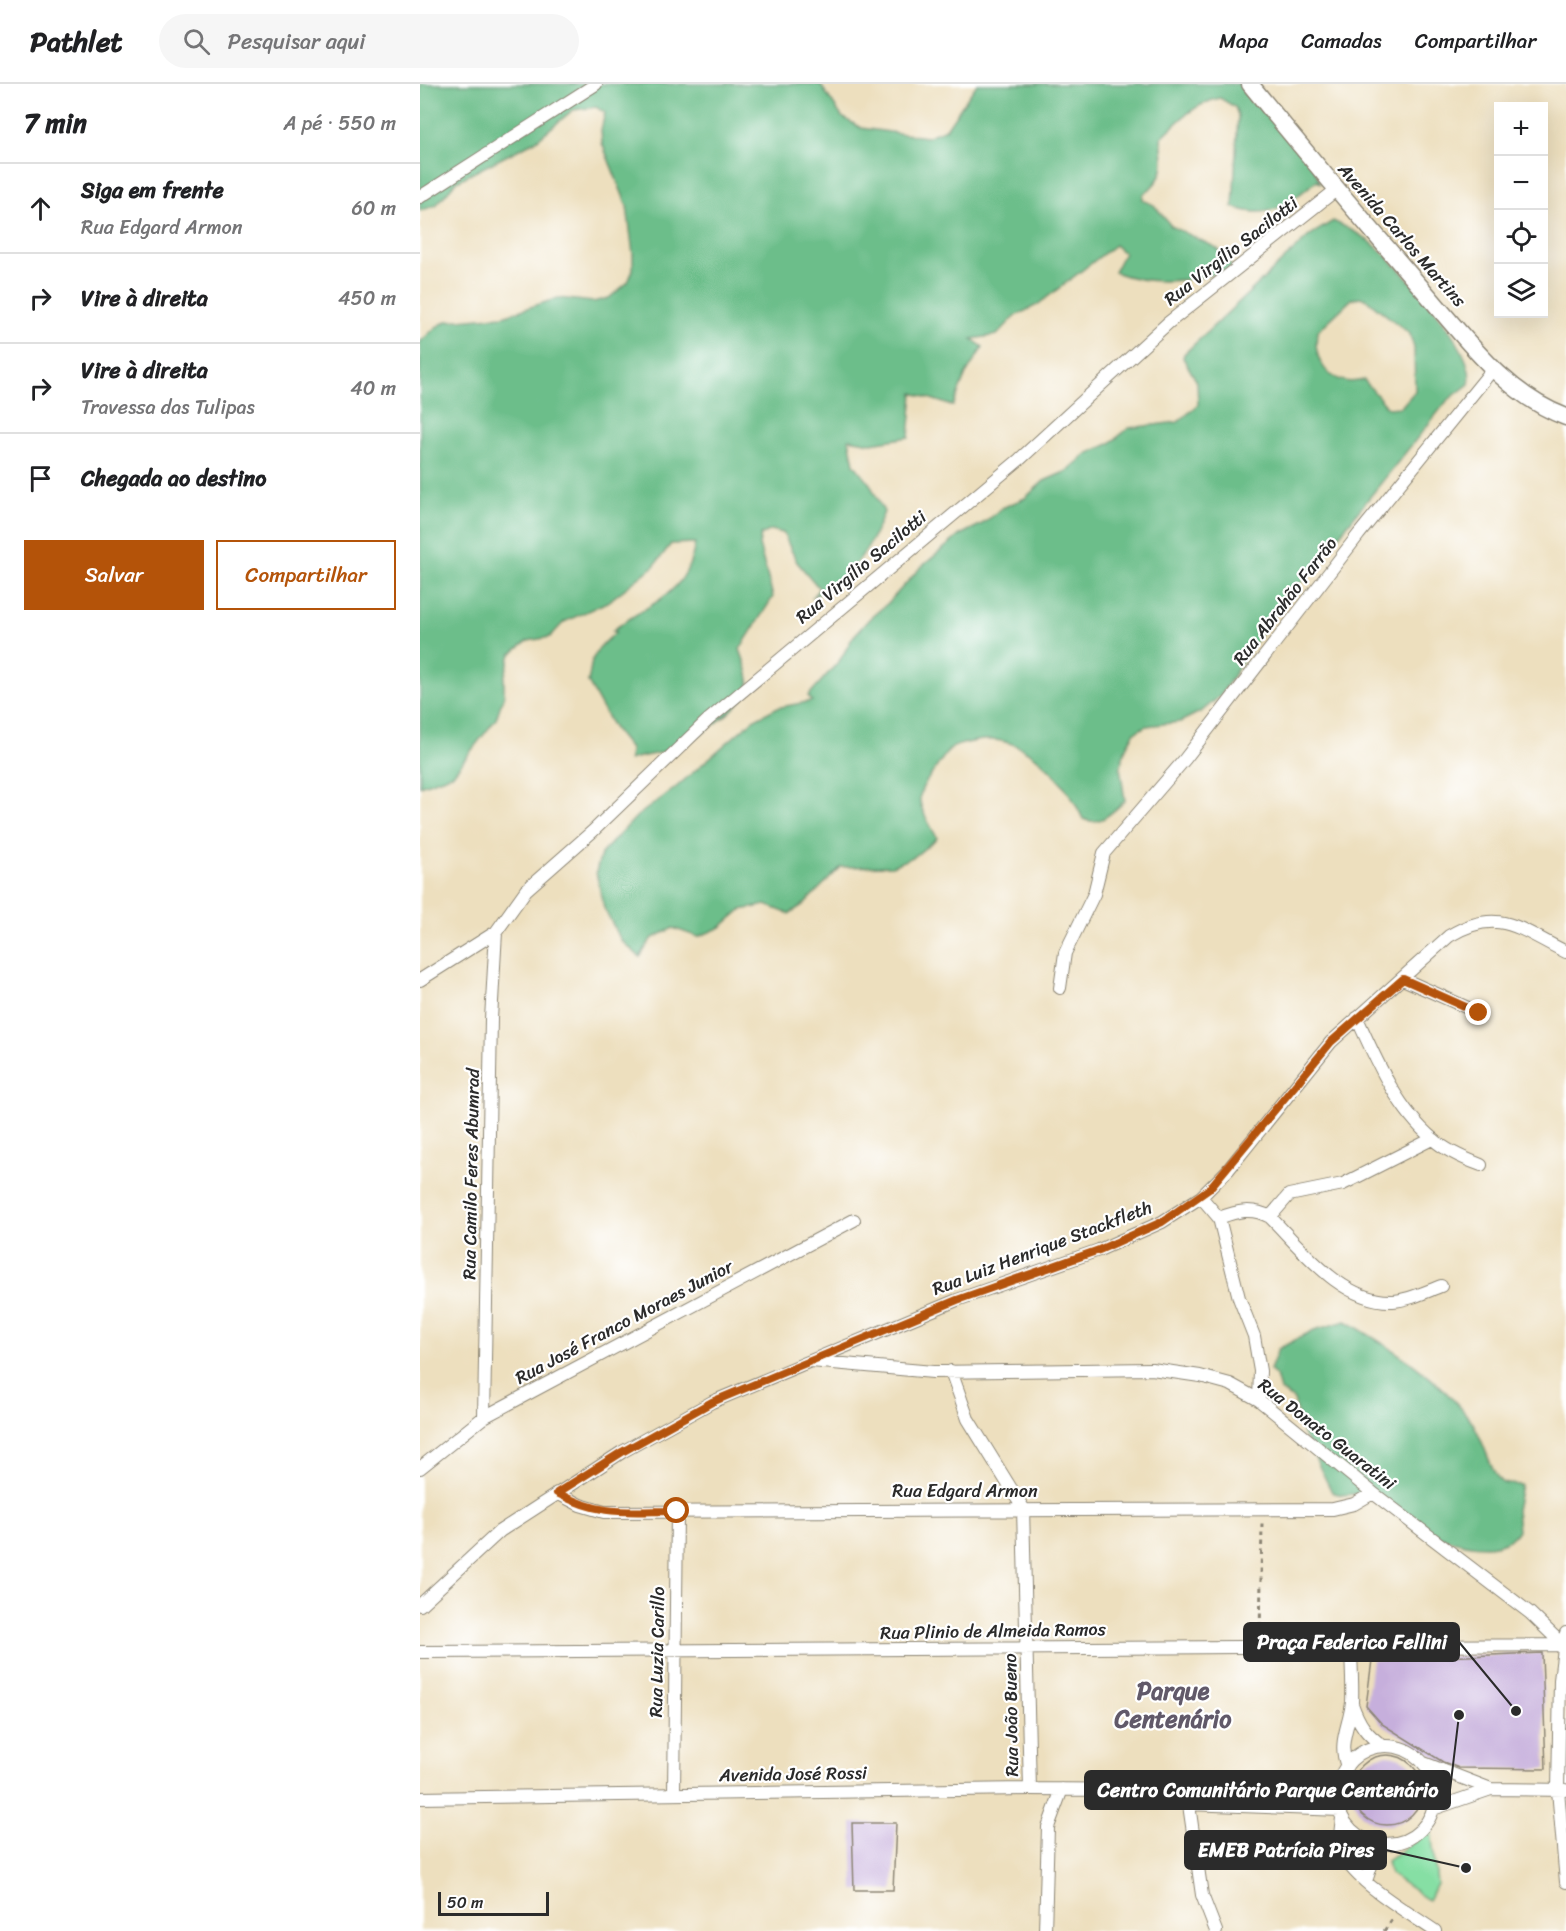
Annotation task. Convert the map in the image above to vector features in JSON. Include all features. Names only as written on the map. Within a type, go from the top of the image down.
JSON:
[{"type":"street","points":[[420,197],[596,84]]},
{"type":"street","name":"Avenida Carlos Martins","points":[[1250,84],[1336,190],[1493,369],[1536,402],[1566,417]]},
{"type":"street","name":"Rua Virgílio Sacilotti","points":[[420,980],[496,932],[526,890],[593,831],[708,720],[1020,459],[1168,323],[1336,190]]},
{"type":"street","name":"Rua Abrahão Farrão","points":[[1060,988],[1065,953],[1094,894],[1104,853],[1185,759],[1359,534],[1493,369]]},
{"type":"street","name":"Rua Luiz Henrique Stackfleth","points":[[420,1605],[500,1531],[622,1452],[712,1402],[807,1360],[957,1300],[1099,1250],[1162,1222],[1201,1197],[1228,1170],[1310,1066],[1357,1018],[1449,936],[1466,926],[1494,920],[1566,952]]},
{"type":"street","name":"Rua Camilo Feres Abumrad","points":[[484,1417],[491,1018],[496,932]]},
{"type":"street","points":[[1403,979],[1479,1013]]},
{"type":"street","points":[[1357,1018],[1388,1081],[1432,1139],[1457,1155],[1481,1166]]},
{"type":"street","points":[[1270,1217],[1283,1200],[1295,1192],[1328,1189],[1343,1184],[1432,1139]]},
{"type":"street","points":[[1201,1197],[1219,1218],[1239,1298],[1254,1336],[1260,1371],[1258,1400]]},
{"type":"street","points":[[1219,1218],[1251,1210],[1260,1211],[1270,1217],[1340,1283],[1369,1296],[1398,1300],[1441,1286]]},
{"type":"street","name":"Rua José Franco Moraes Junior","points":[[420,1468],[484,1417],[854,1220]]},
{"type":"street","name":"Rua Donato Guaratini","points":[[807,1360],[951,1371],[1152,1369],[1230,1384],[1258,1400],[1373,1493],[1565,1641]]},
{"type":"street","points":[[951,1371],[968,1419],[1023,1508]]},
{"type":"street","name":"Rua Edgard Armon","points":[[557,1493],[580,1505],[604,1512],[1023,1508],[1333,1509],[1354,1504],[1373,1493]]},
{"type":"street","name":"Rua João Bueno","points":[[1023,1508],[1030,1789]]},
{"type":"street","name":"Rua Luzia Carillo","points":[[674,1794],[677,1511]]},
{"type":"street","points":[[1565,1641],[1562,1790],[1566,1882]]},
{"type":"street","name":"Rua Plinio de Almeida Ramos","points":[[420,1652],[675,1653],[1351,1646],[1565,1641]]},
{"type":"street","points":[[1347,1766],[1342,1743],[1352,1704],[1351,1646]]},
{"type":"street","points":[[1352,1704],[1359,1724],[1370,1737],[1383,1746]]},
{"type":"street","points":[[1341,1814],[1353,1832],[1366,1840],[1383,1845],[1399,1843],[1414,1836],[1426,1824],[1433,1809],[1436,1793],[1432,1777],[1424,1763],[1413,1753],[1399,1747],[1383,1746],[1357,1756],[1347,1766],[1340,1778],[1337,1794],[1341,1814],[1341,1852],[1353,1869],[1435,1931]]},
{"type":"street","points":[[1424,1763],[1491,1789]]},
{"type":"street","name":"Avenida José Rossi","points":[[420,1798],[1030,1789],[1167,1790],[1187,1786],[1287,1785],[1340,1778]]},
{"type":"street","points":[[1187,1786],[1202,1895],[1216,1931]]},
{"type":"street","points":[[1433,1809],[1491,1789],[1562,1790]]},
{"type":"street","points":[[1045,1931],[1048,1827],[1062,1790]]},
{"type":"street","points":[[1167,1790],[1188,1804],[1341,1814]]},
{"type":"street","points":[[1366,1881],[1373,1860],[1383,1845]]},
{"type":"path","points":[[1260,1647],[1262,1509]]},
{"type":"green space","points":[[420,84],[820,84],[842,117],[861,128],[926,137],[946,129],[977,84],[1254,84],[1307,154],[1320,183],[1316,181],[1287,203],[1268,211],[1246,211],[1233,207],[1238,115],[1235,107],[1220,98],[1202,104],[1181,119],[1161,138],[1162,170],[1156,182],[1143,195],[1143,200],[1154,205],[1171,226],[1217,248],[1233,268],[1204,277],[1174,281],[1144,280],[1114,272],[1124,253],[1115,245],[1037,305],[1015,316],[997,335],[972,339],[983,347],[966,374],[953,406],[913,393],[909,437],[871,443],[849,439],[854,464],[870,484],[884,512],[878,526],[865,551],[848,573],[813,597],[819,588],[797,562],[783,533],[771,530],[761,535],[759,545],[773,597],[740,649],[749,681],[747,691],[730,712],[679,746],[665,752],[629,760],[630,749],[614,729],[588,682],[592,660],[599,648],[616,632],[612,631],[665,596],[684,575],[691,561],[695,543],[671,544],[654,566],[609,601],[564,622],[550,637],[528,641],[511,654],[504,678],[504,695],[496,719],[453,774],[420,786],[420,342],[436,327],[447,321],[503,316],[558,298],[593,302],[609,298],[628,282],[633,270],[633,254],[627,206],[602,143],[601,130],[605,113],[596,107],[573,110],[535,141],[457,181],[436,205],[420,211]]},
{"type":"green space","points":[[1333,221],[1358,234],[1380,250],[1421,294],[1451,333],[1469,369],[1469,384],[1447,401],[1263,630],[1220,696],[1202,711],[1180,722],[1146,726],[1135,732],[1127,745],[1120,767],[1125,801],[1100,820],[1083,819],[1066,789],[1054,774],[1027,751],[994,740],[962,744],[948,751],[921,791],[922,809],[937,838],[915,856],[892,866],[841,867],[803,905],[789,914],[766,905],[741,910],[721,927],[698,937],[673,928],[651,939],[640,957],[621,940],[604,908],[596,872],[601,854],[637,816],[674,789],[753,720],[776,708],[812,701],[808,696],[840,660],[853,637],[869,619],[888,603],[920,568],[960,535],[982,524],[1002,508],[1025,498],[1044,481],[1067,471],[1087,454],[1109,444],[1129,428],[1178,422],[1198,405],[1197,382],[1183,358],[1184,354],[1310,235]],"holes":[[[1360,297],[1366,299],[1410,334],[1414,348],[1415,391],[1401,407],[1388,408],[1364,380],[1347,382],[1330,374],[1318,355],[1316,347],[1318,331],[1352,299]]]},
{"type":"green space","points":[[1346,1321],[1398,1353],[1445,1391],[1476,1428],[1499,1480],[1505,1484],[1521,1485],[1516,1510],[1518,1530],[1510,1539],[1489,1546],[1463,1544],[1421,1528],[1371,1493],[1347,1495],[1332,1492],[1303,1434],[1294,1400],[1280,1390],[1276,1376],[1270,1370],[1278,1349],[1314,1330]]},
{"type":"green space","points":[[1431,1830],[1437,1884],[1428,1900],[1390,1874],[1387,1861]]},
{"type":"building","points":[[1542,1653],[1546,1769],[1459,1768],[1443,1762],[1382,1724],[1366,1706],[1372,1660]]},
{"type":"building","points":[[1387,1755],[1400,1758],[1412,1765],[1419,1777],[1422,1790],[1419,1803],[1412,1815],[1400,1822],[1387,1825],[1374,1822],[1362,1815],[1355,1803],[1352,1790],[1355,1777],[1362,1765],[1374,1758]]},
{"type":"building","points":[[852,1823],[896,1823],[893,1890],[854,1890]]},
{"type":"place","name":"Praça Federico Fellini","points":[[1516,1711]]},
{"type":"place","name":"Centro Comunitário Parque Centenário","points":[[1459,1715]]},
{"type":"place","name":"EMEB Patrícia Pires","points":[[1466,1868]]},
{"type":"district","name":"Parque Centenário","points":[[1173,1705]]},
{"type":"route","points":[[677,1511],[604,1512],[580,1505],[557,1493],[622,1452],[712,1402],[807,1360],[957,1300],[1099,1250],[1162,1222],[1201,1197],[1228,1170],[1283,1098],[1331,1042],[1403,979],[1479,1013]]}]
